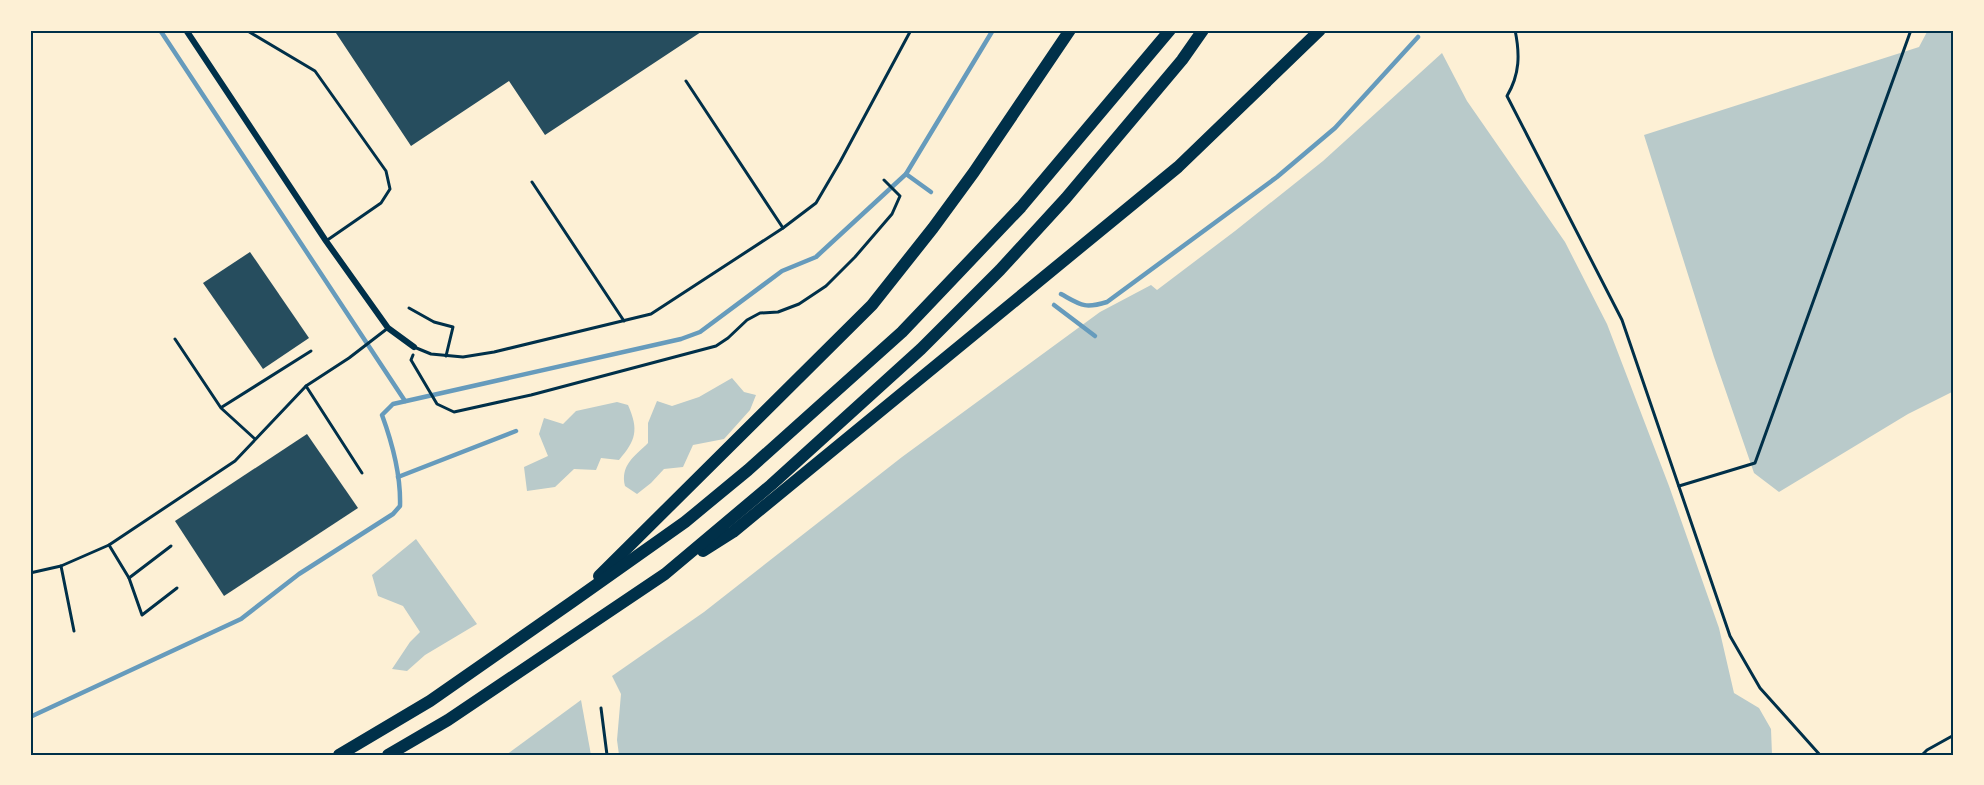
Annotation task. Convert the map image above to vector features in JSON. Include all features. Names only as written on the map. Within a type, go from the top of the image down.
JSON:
[{"type":"highway","points":[[572,602],[872,305],[974,172],[1070,30]]},
{"type":"highway","points":[[339,755],[430,701],[685,522],[748,470],[902,332],[1021,207],[1170,30]]},
{"type":"highway","points":[[665,574],[771,485],[921,349],[1000,270],[1066,198],[1182,60],[1203,30]]},
{"type":"highway","points":[[388,755],[448,720],[665,574],[733,532],[1178,167],[1320,30]]},
{"type":"street","points":[[186,30],[326,241],[388,328],[414,348]]},
{"type":"lane","points":[[246,30],[315,71],[386,171],[390,189],[381,203],[326,241]]},
{"type":"lane","points":[[414,348],[431,354],[463,357],[494,352],[651,314],[783,228],[816,203],[911,30]]},
{"type":"lane","points":[[686,81],[783,228]]},
{"type":"lane","points":[[532,182],[624,321]]},
{"type":"lane","points":[[409,308],[434,322],[453,327],[446,356]]},
{"type":"lane","points":[[30,573],[61,566],[109,545],[235,461],[306,386],[388,328]]},
{"type":"lane","points":[[175,339],[221,408],[255,439]]},
{"type":"lane","points":[[221,408],[311,351]]},
{"type":"lane","points":[[306,386],[362,473]]},
{"type":"lane","points":[[109,545],[129,578],[142,615],[177,588]]},
{"type":"lane","points":[[129,578],[171,546]]},
{"type":"lane","points":[[61,566],[74,631]]},
{"type":"path","points":[[1515,30],[1519,61],[1515,79],[1507,96],[1622,320],[1730,636],[1760,688],[1820,755]]},
{"type":"path","points":[[1679,486],[1755,463],[1911,30]]},
{"type":"path","points":[[414,348],[411,360],[437,404],[454,412],[531,395],[716,346],[747,320],[760,313],[778,312],[799,304],[826,286],[892,214],[900,196],[889,188],[884,180]]},
{"type":"path","points":[[601,708],[607,755]]},
{"type":"path","points":[[1922,755],[1954,735]]},
{"type":"shaded area","points":[[1928,30],[1954,30],[1954,391],[1908,414],[1779,492],[1754,473],[1714,357],[1644,135],[1919,47]]},
{"type":"shaded area","points":[[1442,53],[1467,101],[1565,242],[1607,324],[1669,486],[1719,628],[1734,693],[1759,708],[1771,729],[1772,755],[619,755],[617,740],[621,694],[612,676],[704,612],[902,457],[1100,312],[1151,285],[1157,290],[1323,161]]},
{"type":"shaded area","points":[[732,378],[744,392],[756,395],[750,410],[724,439],[693,445],[683,467],[664,469],[637,494],[625,486],[627,467],[648,443],[648,423],[657,401],[672,406],[699,397]]},
{"type":"shaded area","points":[[617,402],[628,405],[634,421],[632,440],[619,460],[601,458],[596,470],[574,469],[555,487],[527,491],[524,467],[548,456],[539,434],[544,418],[563,424],[576,411]]},
{"type":"shaded area","points":[[416,539],[477,624],[425,655],[407,671],[392,669],[410,642],[420,632],[403,606],[378,596],[372,575]]},
{"type":"shaded area","points":[[581,700],[591,755],[506,755]]},
{"type":"building","points":[[334,30],[704,30],[545,135],[509,81],[411,146]]},
{"type":"building","points":[[250,252],[309,338],[263,369],[203,283]]},
{"type":"building","points":[[307,434],[358,508],[224,596],[175,521]]},
{"type":"waterway","points":[[160,30],[405,401]]},
{"type":"waterway","points":[[30,717],[241,619],[299,574],[393,514],[400,506],[398,471],[382,415],[393,404],[681,339],[700,332],[782,271],[816,257],[906,174],[993,30]]},
{"type":"waterway","points":[[1061,294],[1083,305],[1107,302],[1277,177],[1335,128],[1418,37]]},
{"type":"waterway","points":[[906,174],[931,192]]},
{"type":"waterway","points":[[1054,305],[1095,336]]},
{"type":"waterway","points":[[398,477],[516,431]]}]
